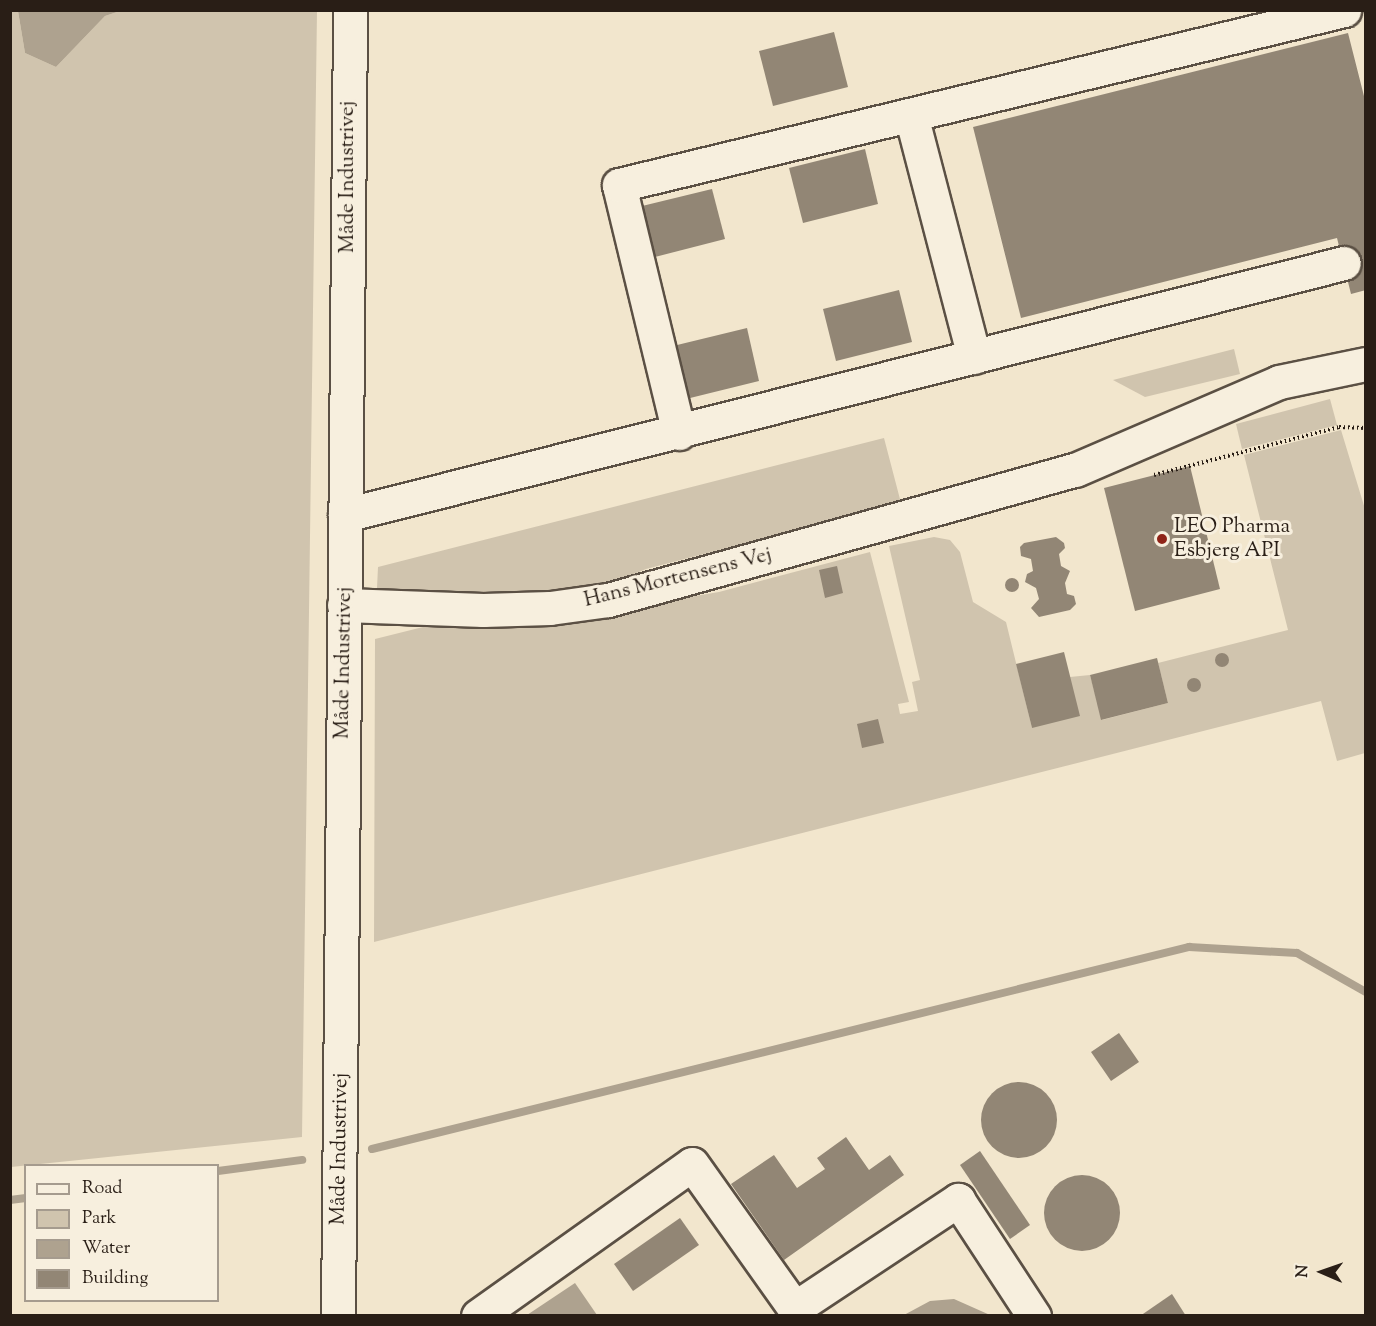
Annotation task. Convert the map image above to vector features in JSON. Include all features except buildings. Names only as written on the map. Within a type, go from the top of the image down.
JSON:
[{"type":"street","name":"Måde Industrivej","points":[[338,1316],[350,10]]},
{"type":"street","points":[[679,433],[619,185],[1344,10]]},
{"type":"street","points":[[911,115],[974,357]]},
{"type":"street","points":[[345,515],[679,433],[1344,263]]},
{"type":"street","name":"Hans Mortensens Vej","points":[[345,605],[483,610],[549,608],[608,600],[1075,470],[1279,382],[1365,364]]},
{"type":"street","points":[[478,1316],[692,1164],[798,1312],[958,1200],[1034,1316]]},
{"type":"path","points":[[1154,475],[1339,427],[1365,428]]},
{"type":"green space","points":[[10,11],[18,11],[25,53],[56,67],[105,16],[120,11],[317,11],[302,1137],[11,1167]]},
{"type":"green space","points":[[1234,349],[1240,374],[1145,397],[1113,380]]},
{"type":"green space","points":[[1330,399],[1337,425],[1242,449],[1236,424]]},
{"type":"green space","points":[[1341,430],[1365,509],[1365,753],[1337,761],[1321,701],[374,942],[375,639],[435,624],[611,610],[719,592],[870,552],[909,702],[898,704],[900,714],[918,711],[912,682],[920,680],[889,546],[934,537],[950,540],[960,552],[973,602],[1006,622],[1032,728],[1070,677],[1090,675],[1102,720],[1168,703],[1158,663],[1288,630],[1244,455]]},
{"type":"green space","points":[[884,438],[901,503],[646,569],[586,594],[421,597],[377,588],[378,567]]},
{"type":"water","points":[[18,10],[120,11],[105,16],[56,67],[25,53]]},
{"type":"water","points":[[575,1283],[597,1315],[527,1315]]},
{"type":"water","points":[[954,1299],[990,1315],[904,1315],[930,1301]]},
{"type":"waterway","points":[[372,1149],[1189,947],[1297,953],[1366,992]]},
{"type":"waterway","points":[[219,1171],[302,1160]]},
{"type":"waterway","points":[[10,1200],[24,1198]]},
{"type":"place","name":"LEO Pharma Esbjerg API","points":[[1162,539]]}]
